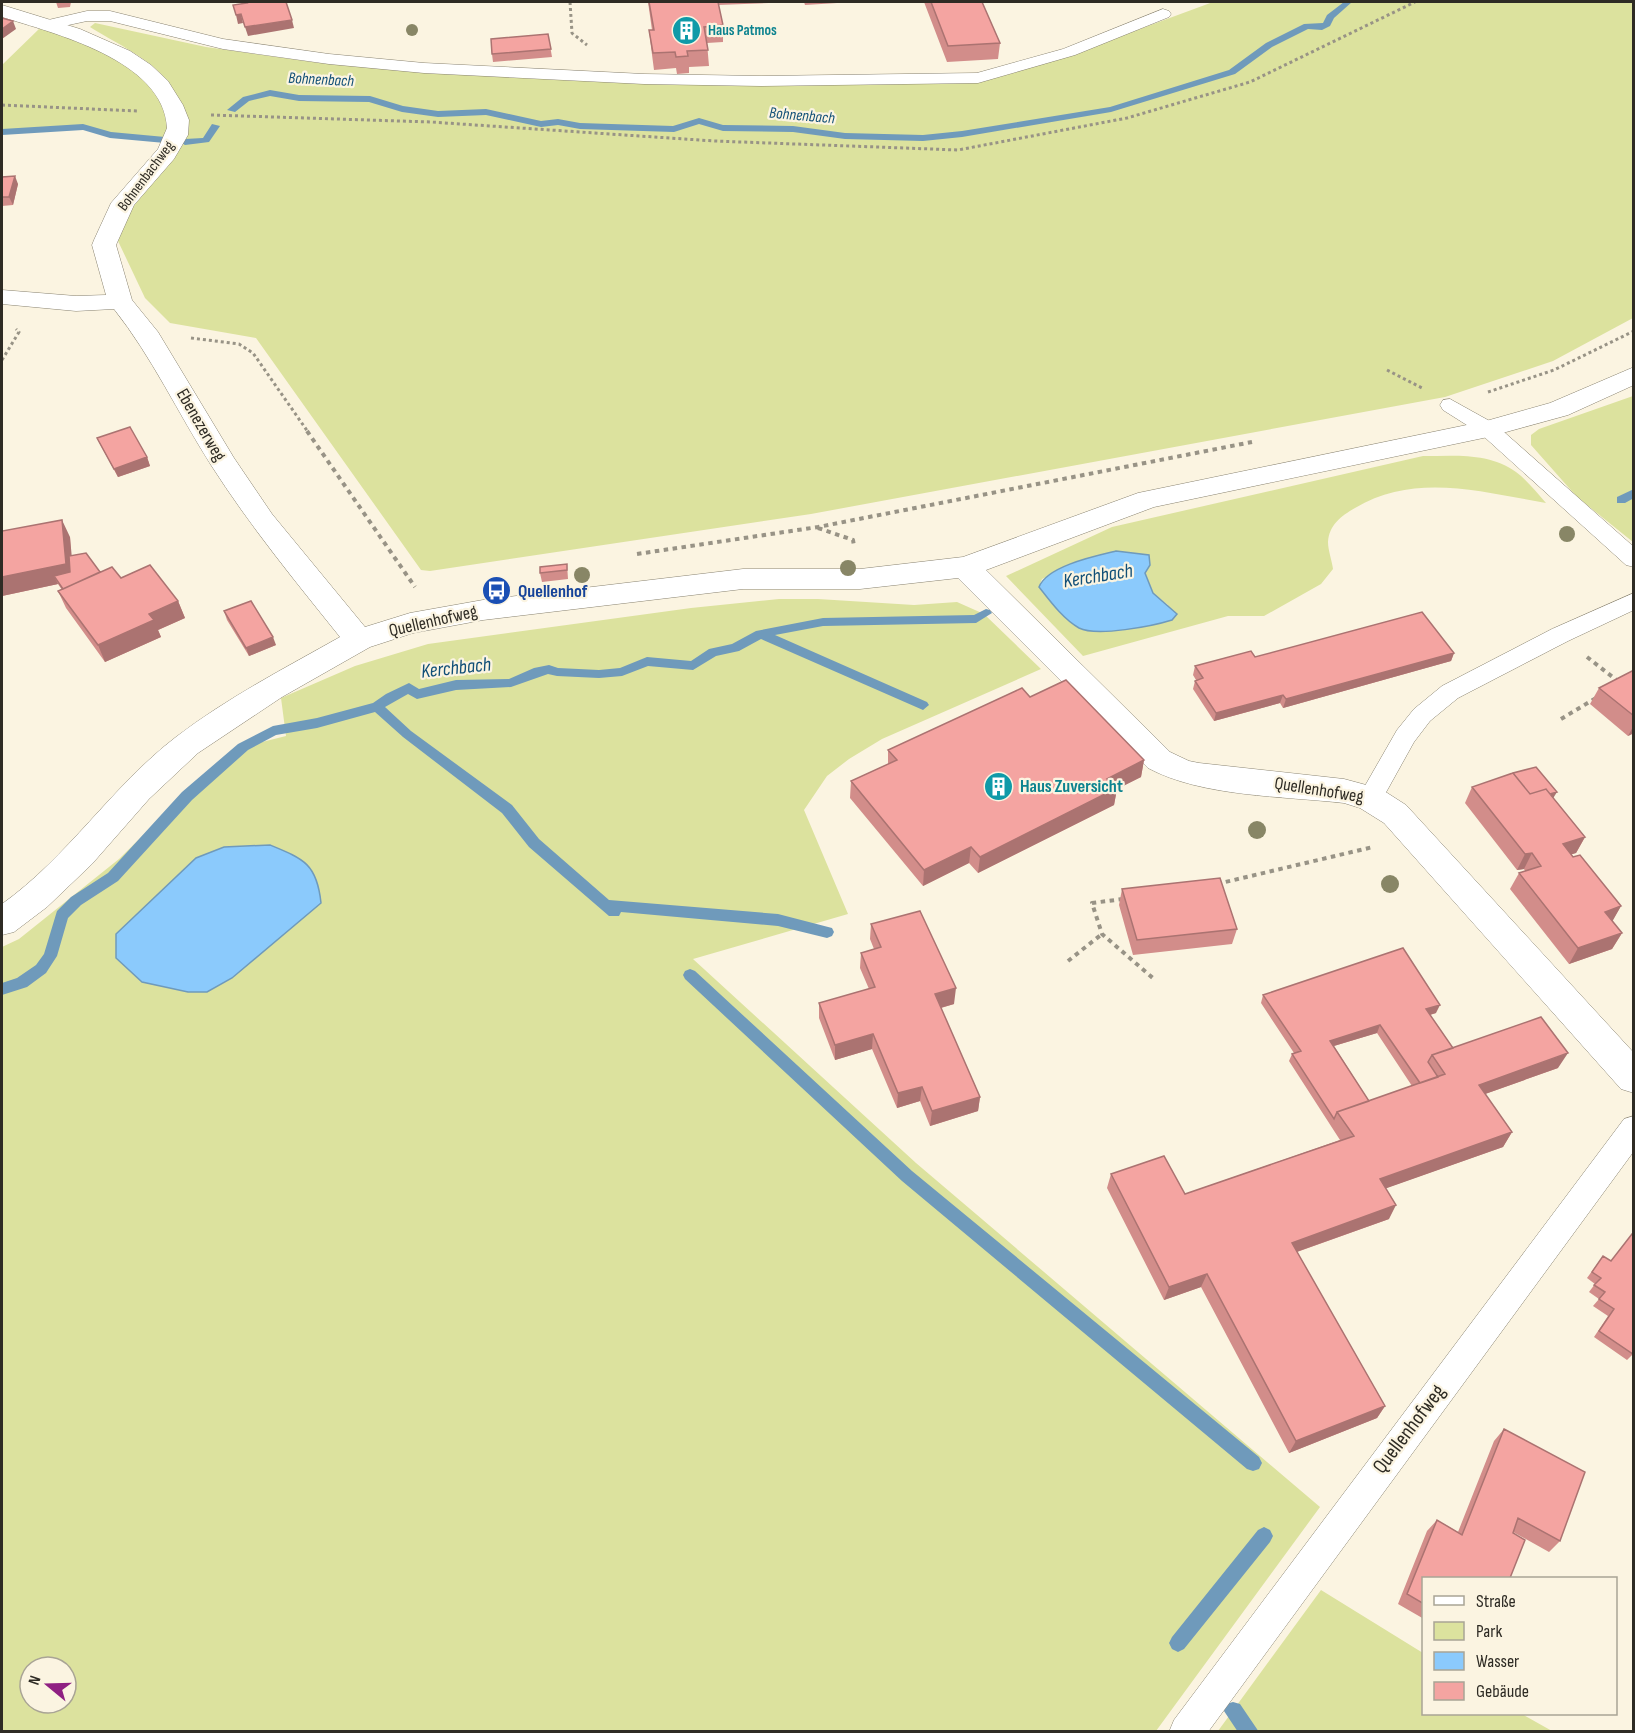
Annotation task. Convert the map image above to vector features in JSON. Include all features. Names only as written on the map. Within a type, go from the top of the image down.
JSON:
[{"type":"street","points":[[2,11],[50,24],[90,40],[146,71],[168,94],[176,112]]},
{"type":"street","name":"Bohnenbachweg","points":[[120,301],[104,245],[123,203],[172,145],[179,124],[176,112]]},
{"type":"street","points":[[2,297],[99,305],[120,301]]},
{"type":"street","name":"Ebenezerweg","points":[[120,301],[145,332],[222,461],[262,521],[359,640]]},
{"type":"street","name":"Quellenhofweg","points":[[2,922],[35,898],[80,855],[138,790],[187,745],[271,689],[359,640],[410,623],[471,612],[743,579],[860,579],[965,567],[1014,552],[1112,511],[1148,499],[1488,429],[1558,409],[1634,375]]},
{"type":"street","name":"Quellenhofweg","points":[[965,567],[1159,760],[1171,767],[1199,775],[1318,787],[1370,798],[1395,814],[1634,1078]]},
{"type":"lane","points":[[50,24],[99,15],[223,44],[329,59],[424,68],[633,79],[761,81],[978,78],[1069,52],[1163,14]]},
{"type":"lane","points":[[1450,405],[1488,429],[1634,560]]},
{"type":"lane","points":[[1370,798],[1405,736],[1422,715],[1450,692],[1560,635],[1634,601]]},
{"type":"lane","name":"Quellenhofweg","points":[[1186,1731],[1634,1128]]},
{"type":"path","points":[[570,2],[572,33],[584,44],[592,47]]},
{"type":"path","points":[[2,105],[431,122],[714,141],[958,150],[1128,118],[1250,82],[1415,2]]},
{"type":"path","points":[[2,360],[20,332],[14,326]]},
{"type":"path","points":[[1387,370],[1450,405],[1554,370],[1634,331]]},
{"type":"path","points":[[145,332],[239,344],[253,353],[416,587],[405,590]]},
{"type":"path","points":[[628,556],[818,527],[1037,482],[1255,441]]},
{"type":"path","points":[[1608,673],[1623,684],[1611,689]]},
{"type":"path","points":[[1561,719],[1601,695]]},
{"type":"path","points":[[1211,886],[1417,836]]},
{"type":"path","points":[[1125,898],[1092,903],[1102,934],[1154,979]]},
{"type":"path","points":[[1068,961],[1102,934]]},
{"type":"green space","points":[[1213,2],[1633,2],[1633,318],[1553,361],[1445,397],[811,514],[430,571],[421,570],[256,338],[170,323],[145,298],[118,241],[125,217],[185,142],[183,118],[178,99],[169,83],[157,70],[90,27],[95,23],[206,47],[320,63],[619,75],[945,78],[1013,70],[1064,57]]},
{"type":"green space","points":[[40,28],[101,51],[146,77],[154,86],[170,124],[165,140],[110,135],[83,127],[2,132],[2,65]]},
{"type":"green space","points":[[1634,396],[1633,542],[1577,497],[1531,445],[1531,435],[1539,429]]},
{"type":"green space","points":[[1423,456],[1471,456],[1494,461],[1520,475],[1546,503],[1449,488],[1401,490],[1378,497],[1350,511],[1333,526],[1328,542],[1333,569],[1321,584],[1264,616],[1228,616],[1083,656],[1006,576],[1112,527]],"holes":[[[1116,551],[1150,565],[1145,572],[1153,593],[1168,605],[1131,629],[1080,629],[1062,614],[1039,587],[1042,579],[1086,559]]]},
{"type":"green space","points":[[779,599],[914,605],[957,602],[984,614],[1041,669],[882,739],[849,759],[827,776],[804,810],[848,914],[693,959],[916,1163],[1320,1507],[1156,1731],[2,1731],[2,947],[19,939],[119,859],[195,784],[254,744],[286,736],[281,698],[355,666],[428,644],[691,608]]},
{"type":"green space","points":[[1321,1590],[1422,1652],[1422,1715],[1524,1715],[1552,1731],[1218,1731]]},
{"type":"water","points":[[1116,551],[1149,555],[1150,565],[1145,573],[1153,593],[1177,614],[1172,620],[1125,630],[1087,630],[1079,628],[1068,620],[1039,587],[1051,573],[1061,568]]},
{"type":"water","points":[[270,845],[292,854],[307,865],[316,879],[321,903],[232,978],[207,992],[188,992],[142,982],[116,958],[116,934],[196,858],[224,847]]},
{"type":"building","points":[[246,2],[286,2],[292,20],[245,27],[241,14],[236,15],[233,5]]},
{"type":"building","name":"Haus Patmos","points":[[649,2],[718,2],[723,25],[704,27],[708,50],[687,51],[688,56],[676,57],[675,52],[653,53],[649,30],[654,30]]},
{"type":"building","points":[[931,2],[982,2],[1000,43],[948,46]]},
{"type":"building","points":[[2,18],[13,21],[2,29]]},
{"type":"building","points":[[548,34],[551,49],[492,54],[491,39]]},
{"type":"building","points":[[15,176],[9,197],[2,197],[2,177]]},
{"type":"building","points":[[130,427],[147,457],[114,469],[97,438]]},
{"type":"building","points":[[62,520],[66,564],[2,577],[2,531]]},
{"type":"building","points":[[86,553],[100,572],[63,589],[54,576],[70,572],[69,556]]},
{"type":"building","points":[[567,564],[567,570],[540,573],[540,567]]},
{"type":"building","points":[[150,565],[178,601],[149,614],[154,620],[98,645],[58,591],[112,567],[121,578]]},
{"type":"building","points":[[251,601],[273,637],[246,648],[224,611]]},
{"type":"building","points":[[1422,612],[1454,653],[1286,699],[1283,695],[1216,713],[1195,681],[1203,678],[1195,666],[1251,651],[1255,657]]},
{"type":"building","points":[[1634,670],[1634,716],[1599,688]]},
{"type":"building","name":"Haus Zuversicht","points":[[1066,680],[1144,760],[1107,779],[1117,788],[980,857],[971,847],[924,870],[851,781],[897,760],[888,750],[1022,688],[1030,697]]},
{"type":"building","points":[[1536,767],[1557,792],[1550,794],[1546,789],[1530,794],[1513,773]]},
{"type":"building","points":[[1513,773],[1530,794],[1546,789],[1585,837],[1563,844],[1573,857],[1580,855],[1621,906],[1605,912],[1622,933],[1578,948],[1519,873],[1541,866],[1532,853],[1525,854],[1472,787]]},
{"type":"building","points":[[1220,878],[1237,929],[1137,940],[1122,889]]},
{"type":"building","points":[[920,911],[956,988],[935,994],[980,1097],[932,1111],[922,1087],[898,1093],[873,1034],[835,1045],[819,1003],[875,987],[861,953],[881,947],[871,924]]},
{"type":"building","points":[[1403,948],[1440,1005],[1426,1009],[1453,1048],[1432,1055],[1428,1062],[1438,1077],[1420,1083],[1380,1025],[1330,1041],[1369,1101],[1337,1112],[1334,1119],[1292,1054],[1301,1051],[1263,995]]},
{"type":"building","points":[[1541,1017],[1568,1053],[1479,1085],[1512,1132],[1380,1179],[1396,1205],[1292,1243],[1385,1406],[1296,1441],[1207,1274],[1169,1287],[1111,1174],[1164,1156],[1185,1194],[1354,1136],[1337,1112],[1445,1074],[1432,1055]]},
{"type":"building","points":[[1632,1234],[1634,1235],[1633,1354],[1599,1331],[1614,1309],[1599,1299],[1605,1292],[1594,1285],[1601,1278],[1592,1272],[1603,1256],[1611,1261]]},
{"type":"building","points":[[1504,1429],[1585,1472],[1560,1541],[1518,1518],[1513,1533],[1525,1540],[1510,1577],[1422,1577],[1422,1603],[1407,1594],[1437,1520],[1462,1535]]},
{"type":"waterway","name":"Bohnenbach","points":[[232,110],[246,99],[270,93],[299,98],[370,99],[402,109],[438,114],[486,112],[541,124],[558,122],[580,126],[674,129],[699,121],[723,128],[793,129],[845,136],[923,138],[962,134],[1111,109],[1232,72],[1269,45],[1307,26],[1322,27],[1327,24],[1330,17],[1348,2]]},
{"type":"waterway","name":"Bohnenbach","points":[[185,142],[206,140],[215,126]]},
{"type":"waterway","name":"Bohnenbach","points":[[2,132],[83,127],[110,135],[165,140]]},
{"type":"waterway","name":"Kerchbach","points":[[1621,500],[1634,493]]},
{"type":"waterway","name":"Kerchbach","points":[[760,634],[823,622],[976,619],[986,613]]},
{"type":"waterway","name":"Kerchbach","points":[[377,707],[390,697],[409,688],[417,694],[456,685],[511,683],[538,671],[549,669],[557,672],[599,674],[622,672],[647,661],[693,666],[713,652],[735,648],[760,634]]},
{"type":"waterway","points":[[760,634],[923,705]]},
{"type":"waterway","name":"Kerchbach","points":[[2,989],[22,983],[41,969],[50,956],[62,915],[76,901],[113,877],[187,796],[243,747],[273,731],[317,723],[377,707]]},
{"type":"waterway","points":[[377,707],[407,734],[507,809],[534,843],[614,912]]},
{"type":"waterway","points":[[606,905],[778,920],[827,932]]},
{"type":"waterway","points":[[690,975],[907,1176],[1253,1463]]},
{"type":"waterway","points":[[1178,1643],[1264,1536]]},
{"type":"waterway","points":[[1233,1711],[1250,1732]]},
{"type":"place","name":"Haus Patmos","points":[[687,30]]},
{"type":"place","name":"Quellenhof","points":[[497,591]]},
{"type":"place","name":"Haus Zuversicht","points":[[999,786]]}]
